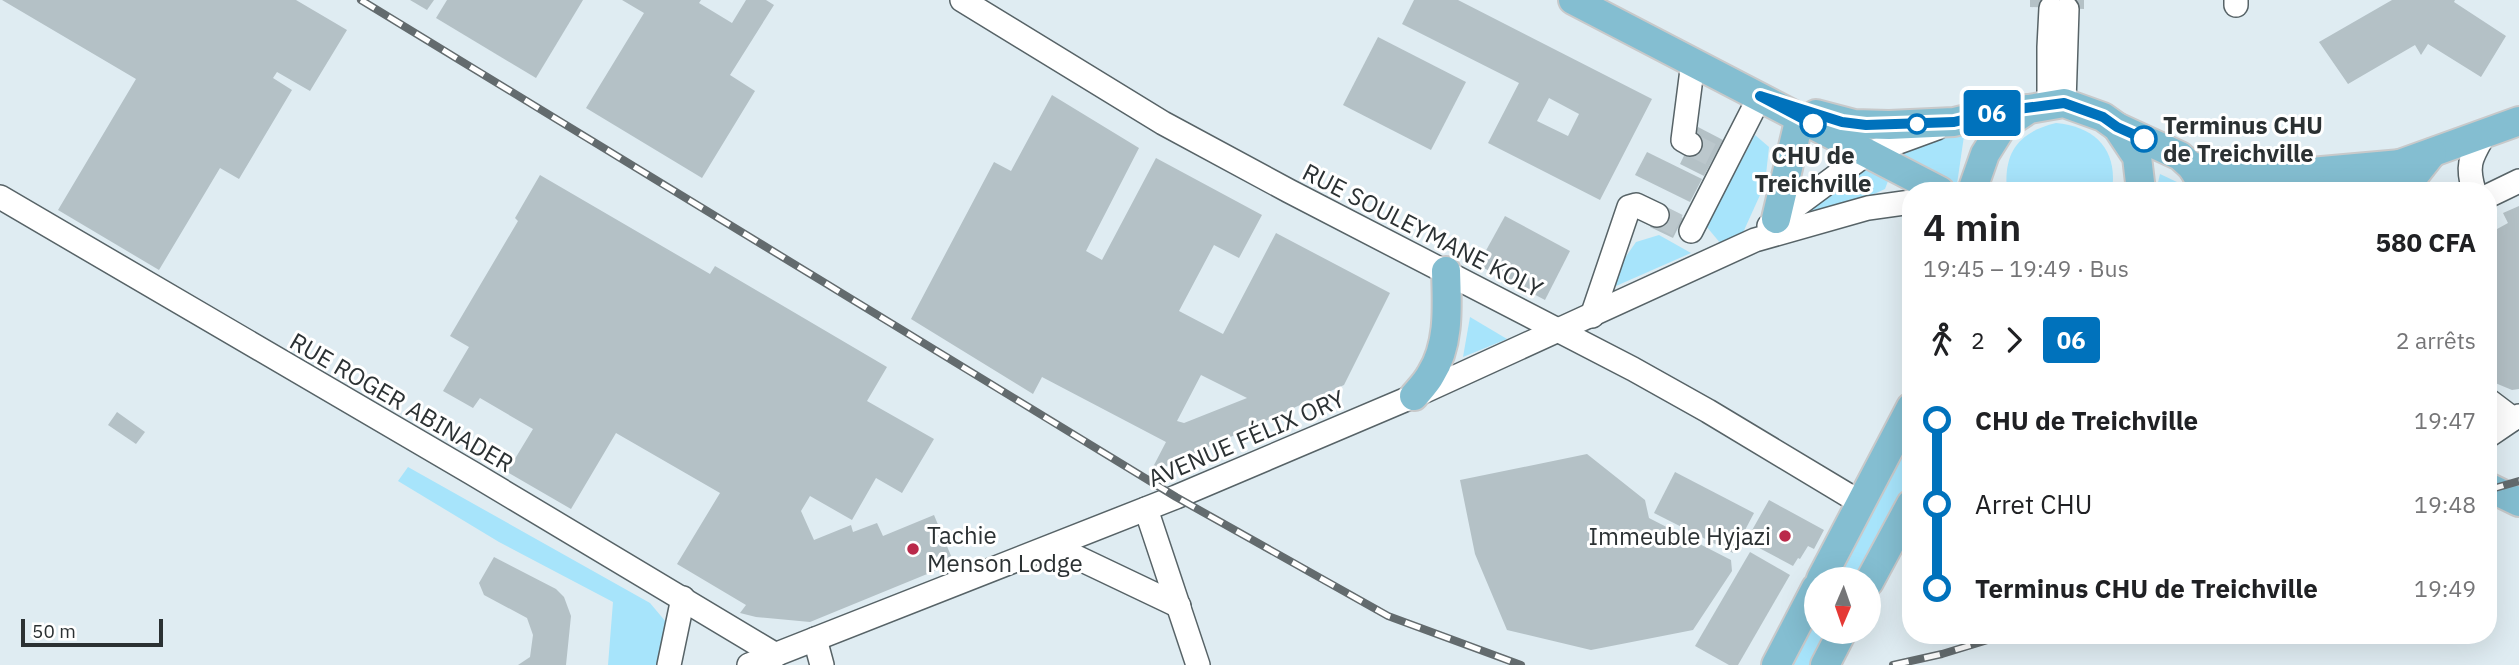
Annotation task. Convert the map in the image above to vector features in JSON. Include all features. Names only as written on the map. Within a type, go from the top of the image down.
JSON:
[{"type":"main road","points":[[1573,0],[1922,182]]},
{"type":"main road","points":[[1760,96],[1854,124],[1954,122],[1995,112],[2047,106],[2103,117],[2117,127],[2180,156],[2199,179],[2288,174],[2401,177]]},
{"type":"main road","points":[[1975,182],[1985,154],[2003,127],[2047,106]]},
{"type":"main road","points":[[1776,219],[1800,117]]},
{"type":"main road","points":[[2374,182],[2401,177],[2432,153],[2519,121]]},
{"type":"main road","points":[[2117,127],[2137,157],[2140,182]]},
{"type":"main road","points":[[1414,396],[1432,374],[1440,353],[1447,312],[1446,271]]},
{"type":"main road","points":[[1827,567],[1902,424]]},
{"type":"main road","points":[[2497,491],[2519,502]]},
{"type":"main road","points":[[1877,567],[1902,522]]},
{"type":"main road","points":[[1776,665],[1804,611]]},
{"type":"main road","points":[[1825,665],[1836,644]]},
{"type":"street","name":"RUE SOULEYMANE KOLY","points":[[962,0],[1163,122],[1698,405],[1861,503]]},
{"type":"street","points":[[2047,106],[2059,8]]},
{"type":"street","points":[[1690,144],[1682,140],[1693,62]]},
{"type":"street","points":[[1706,263],[1685,228],[1720,158],[1760,96]]},
{"type":"street","name":"AVENUE FÉLIX ORY","points":[[1755,240],[1776,219],[1866,154],[1954,122]]},
{"type":"street","points":[[2471,182],[2468,171],[2470,160],[2484,135]]},
{"type":"street","points":[[2497,192],[2519,181]]},
{"type":"street","name":"RUE ROGER ABINADER","points":[[0,197],[776,655]]},
{"type":"street","name":"AVENUE FÉLIX ORY","points":[[749,665],[1146,509],[1414,396],[1755,240],[1868,208],[1902,203]]},
{"type":"street","points":[[1592,316],[1629,207],[1636,205],[1657,215]]},
{"type":"street","points":[[2497,406],[2516,418],[2497,430]]},
{"type":"street","points":[[1146,509],[1198,665]]},
{"type":"street","points":[[1053,546],[1179,606]]},
{"type":"street","points":[[669,665],[683,598]]},
{"type":"street","points":[[815,639],[822,665]]},
{"type":"shaded area","points":[[2056,123],[2070,125],[2093,135],[2107,153],[2113,182],[2006,182],[2008,165],[2016,146],[2023,138]]},
{"type":"shaded area","points":[[1965,129],[1957,182],[1897,152]]},
{"type":"shaded area","points":[[1755,135],[1769,147],[1765,184],[1741,237],[1721,244],[1706,226]]},
{"type":"shaded area","points":[[1863,168],[1888,181],[1885,189],[1804,226],[1799,220]]},
{"type":"shaded area","points":[[2160,174],[2177,182],[2158,182]]},
{"type":"shaded area","points":[[1659,235],[1691,253],[1616,286],[1611,278],[1636,242]]},
{"type":"shaded area","points":[[1470,317],[1507,339],[1463,357]]},
{"type":"shaded area","points":[[1902,454],[1902,494],[1862,567],[1842,567]]},
{"type":"shaded area","points":[[408,467],[650,603],[666,622],[661,665],[608,665],[613,602],[499,542],[398,481]]},
{"type":"shaded area","points":[[1804,640],[1804,644],[1822,644],[1811,665],[1791,665]]},
{"type":"building","points":[[2,0],[296,0],[347,30],[310,91],[277,72],[273,78],[292,90],[239,179],[220,168],[159,270],[58,210],[136,79]]},
{"type":"building","points":[[410,0],[434,0],[427,10]]},
{"type":"building","points":[[447,0],[583,0],[536,78],[436,18]]},
{"type":"building","points":[[622,0],[701,0],[699,3],[732,23],[746,0],[766,0],[774,5],[730,75],[755,91],[702,178],[586,108],[644,13]]},
{"type":"building","points":[[1414,0],[1458,0],[1652,99],[1600,200],[1488,143],[1519,83],[1402,24]],"holes":[[[1549,98],[1579,114],[1568,136],[1537,121]]]},
{"type":"building","points":[[2030,0],[2084,0],[2084,9],[2030,7]]},
{"type":"building","points":[[2392,0],[2455,0],[2454,2],[2506,36],[2481,77],[2428,44],[2421,55],[2415,45],[2348,84],[2319,42]]},
{"type":"building","points":[[1378,37],[1466,82],[1431,150],[1343,105]]},
{"type":"building","points":[[1052,95],[1139,148],[1086,251],[1102,260],[1156,158],[1262,215],[1239,258],[1214,245],[1179,311],[1223,334],[1276,233],[1390,293],[1344,385],[1158,470],[1153,467],[1166,442],[1042,377],[1033,394],[911,319],[994,162],[1011,171]],"holes":[[[1201,375],[1247,398],[1184,423],[1177,421]]]},
{"type":"building","points":[[1698,127],[1723,140],[1704,176],[1680,164]]},
{"type":"building","points":[[1647,152],[1702,179],[1690,202],[1635,175]]},
{"type":"building","points":[[540,175],[710,274],[715,266],[887,367],[867,401],[934,439],[902,493],[876,478],[852,520],[810,496],[801,511],[814,540],[851,525],[853,532],[877,523],[883,536],[934,515],[954,563],[810,622],[756,617],[740,613],[746,605],[677,564],[720,493],[616,433],[571,509],[507,472],[533,429],[480,398],[473,408],[443,391],[469,347],[450,336],[518,221],[515,218]]},
{"type":"building","points":[[2519,206],[2519,389],[2512,390],[2497,384],[2497,229],[2508,223],[2503,213]]},
{"type":"building","points":[[1660,207],[1683,218],[1673,238],[1650,227]]},
{"type":"building","points":[[1505,216],[1570,251],[1545,300],[1478,265]]},
{"type":"building","points":[[117,412],[145,432],[136,444],[108,425]]},
{"type":"building","points":[[1587,454],[1645,500],[1649,518],[1731,560],[1732,571],[1693,630],[1591,650],[1507,630],[1475,554],[1460,480]]},
{"type":"building","points":[[1675,472],[1754,513],[1733,553],[1654,513]]},
{"type":"building","name":"Immeuble Hyjazi","points":[[1769,500],[1824,530],[1814,549],[1808,546],[1793,566],[1746,541]]},
{"type":"building","points":[[1750,552],[1790,575],[1738,665],[1729,665],[1695,646]]},
{"type":"building","points":[[494,557],[556,589],[564,597],[571,616],[566,665],[518,665],[530,657],[533,635],[527,618],[484,595],[479,583]]},
{"type":"tunnel","points":[[1690,144],[1714,156]]},
{"type":"tunnel","points":[[1657,215],[1679,226]]},
{"type":"railway","points":[[361,0],[1176,497],[1388,616],[1521,665]]},
{"type":"railway","points":[[2497,487],[2519,481]]},
{"type":"railway","points":[[1893,665],[1975,644]]},
{"type":"bus line","name":"06","points":[[1813,124],[1760,96],[1842,122],[1866,125],[1954,122],[1995,112],[2064,103],[2103,117],[2117,127],[2144,139]]},
{"type":"place","name":"CHU de Treichville","points":[[1813,124]]},
{"type":"place","name":"Terminus CHU de Treichville","points":[[2144,139]]},
{"type":"place","name":"Immeuble Hyjazi","points":[[1785,536]]},
{"type":"place","name":"Tachie Menson Lodge","points":[[913,549]]}]
